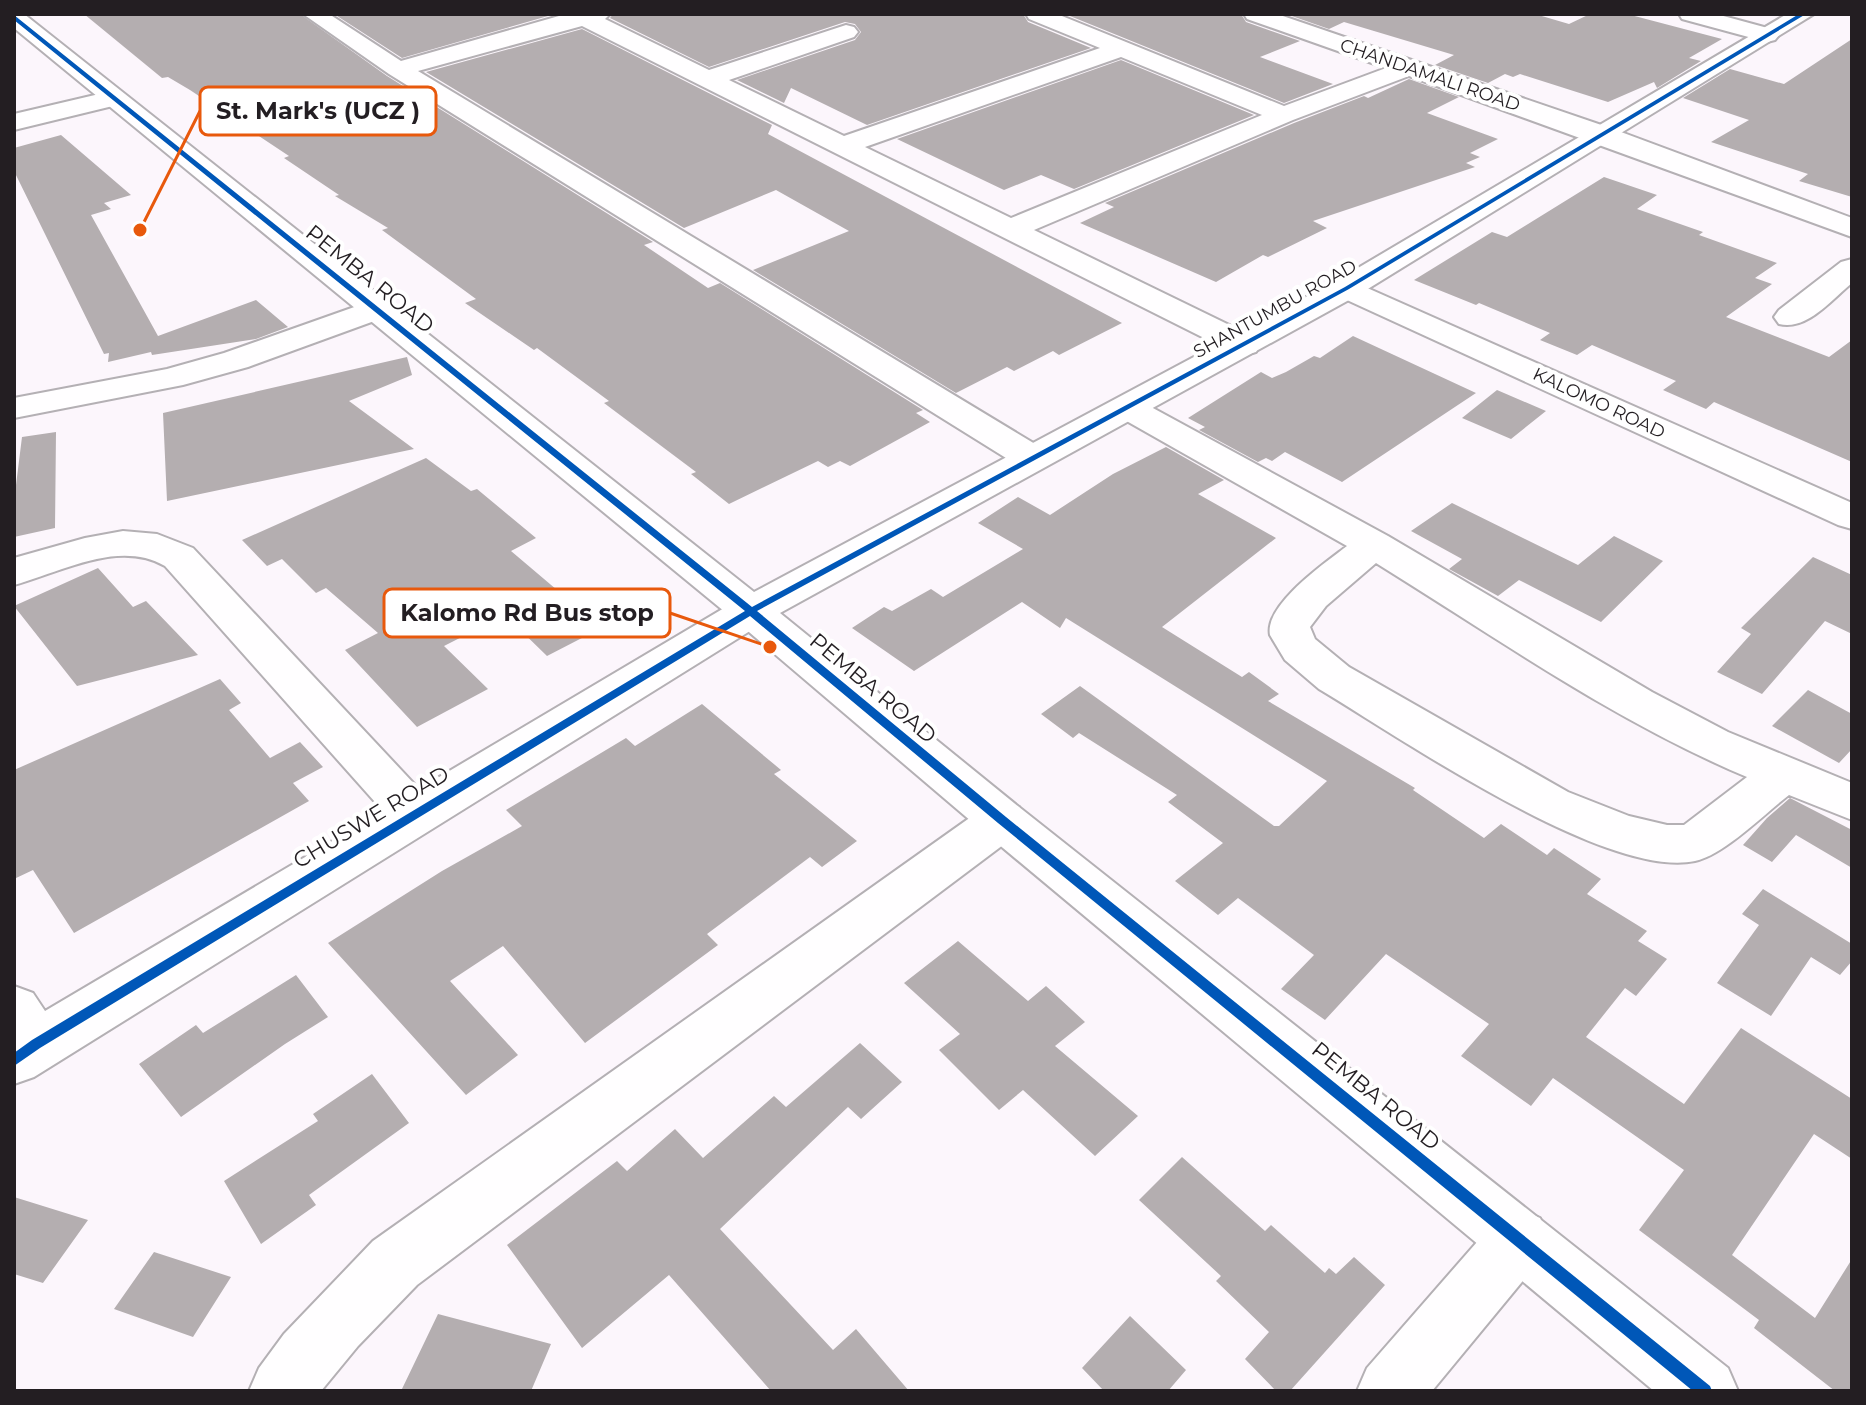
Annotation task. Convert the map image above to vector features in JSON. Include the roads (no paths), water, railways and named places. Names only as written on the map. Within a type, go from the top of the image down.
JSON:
[{"type":"street","points":[[314,14],[398,69],[1032,458]]},
{"type":"street","points":[[1037,14],[1284,115]]},
{"type":"street","name":"CHANDAMALI ROAD","points":[[1255,14],[1604,135],[1852,228]]},
{"type":"street","points":[[1690,14],[1767,35]]},
{"type":"street","name":"SHANTUMBU ROAD","points":[[751,611],[1347,288],[1803,14]]},
{"type":"street","points":[[398,69],[587,15],[707,79],[1244,345]]},
{"type":"street","name":"PEMBA ROAD","points":[[14,17],[751,611],[1002,820],[1705,1391]]},
{"type":"street","points":[[707,79],[846,32]]},
{"type":"street","points":[[845,145],[1120,49]]},
{"type":"street","points":[[1013,228],[1284,115],[1410,67]]},
{"type":"street","points":[[14,122],[112,99]]},
{"type":"street","points":[[1763,197],[1796,227],[1852,260]]},
{"type":"street","points":[[1790,317],[1852,268]]},
{"type":"street","name":"KALOMO ROAD","points":[[1347,288],[1852,517]]},
{"type":"street","points":[[14,408],[171,378],[236,360],[377,309]]},
{"type":"street","points":[[1128,408],[1374,545],[1636,703],[1712,744],[1852,802]]},
{"type":"street","points":[[14,572],[108,547],[137,543],[158,546],[179,557],[414,814]]},
{"type":"street","points":[[1374,545],[1323,585],[1291,619],[1289,627],[1294,641],[1305,655],[1334,678],[1551,805],[1621,833],[1667,844],[1694,843],[1782,775]]},
{"type":"street","name":"CHUSWE ROAD","points":[[21,1038],[414,814],[751,611]]},
{"type":"street","points":[[282,1391],[298,1366],[395,1263],[1002,820]]},
{"type":"street","points":[[1390,1391],[1519,1239]]},
{"type":"place","name":"St. Mark's (UCZ )","points":[[140,230]]},
{"type":"place","name":"Kalomo Rd Bus stop","points":[[770,647]]}]
